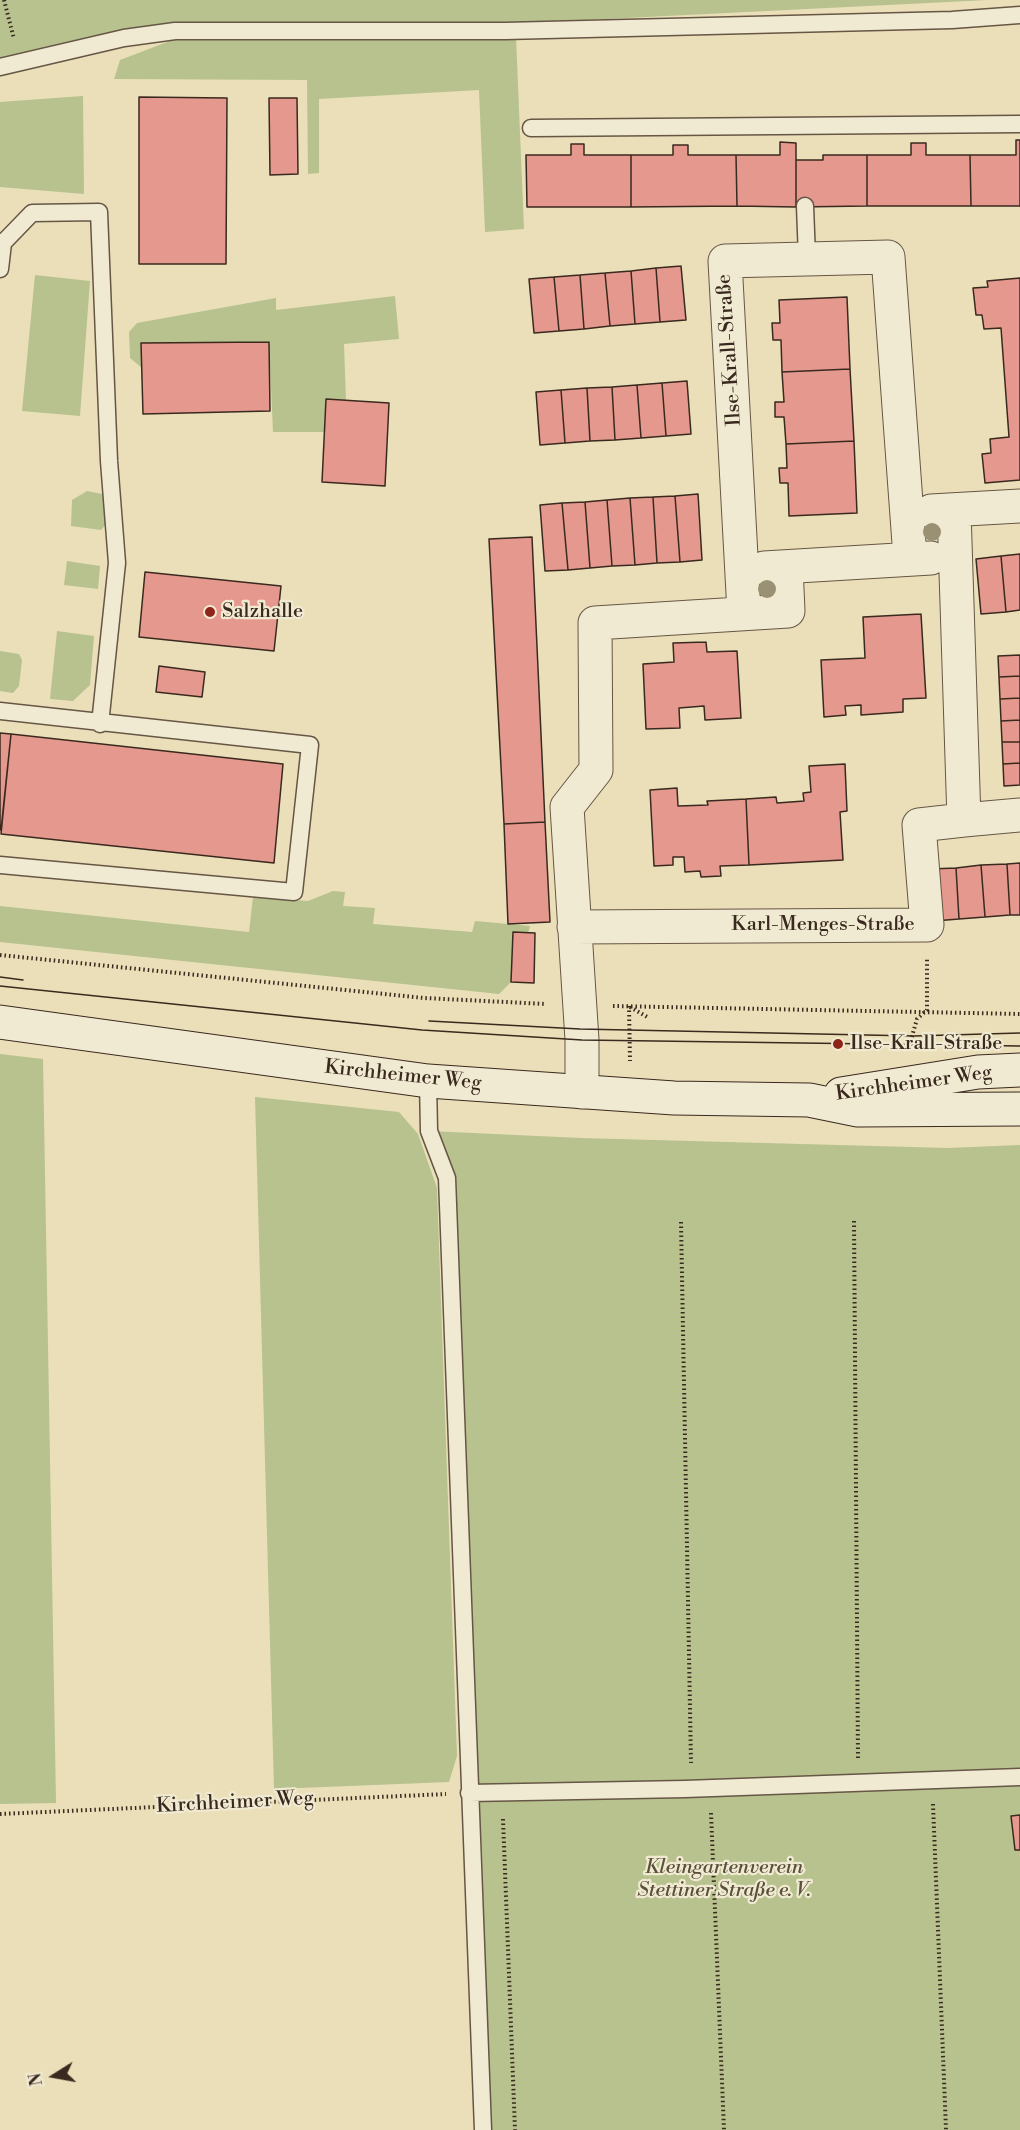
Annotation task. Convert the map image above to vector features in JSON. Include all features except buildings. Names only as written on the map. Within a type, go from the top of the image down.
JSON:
[{"type":"street","name":"Ilse-Krall-Straße","points":[[744,612],[744,569],[725,261],[888,257],[910,557]]},
{"type":"street","points":[[908,512],[1020,506]]},
{"type":"street","points":[[954,511],[953,558],[964,820]]},
{"type":"street","points":[[744,569],[910,557],[953,558]]},
{"type":"street","points":[[582,1092],[567,807],[596,770],[595,623],[788,610],[786,567]]},
{"type":"street","name":"Karl-Menges-Straße","points":[[574,927],[927,925],[919,825],[1020,815]]},
{"type":"street","name":"Kirchheimer Weg","points":[[0,1022],[428,1081],[630,1095],[809,1100],[858,1110],[1020,1109]]},
{"type":"street","name":"Kirchheimer Weg","points":[[809,1100],[978,1072],[1020,1070]]},
{"type":"lane","points":[[0,67],[124,38],[175,31],[506,31],[952,20],[1020,15]]},
{"type":"lane","points":[[531,128],[1020,124]]},
{"type":"lane","points":[[804,126],[804,143]]},
{"type":"lane","points":[[805,207],[807,258]]},
{"type":"lane","points":[[0,269],[1,242],[32,213],[99,212],[109,461],[117,563],[100,724]]},
{"type":"lane","points":[[0,711],[100,724],[310,745],[294,892],[0,866]]},
{"type":"lane","points":[[428,1081],[429,1131],[447,1178],[483,2130]]},
{"type":"lane","points":[[469,1793],[706,1789],[1020,1778]]},
{"type":"path","points":[[4,0],[20,63]]},
{"type":"path","points":[[906,1053],[917,1019],[927,1010],[927,925]]},
{"type":"path","points":[[0,955],[424,998],[579,1006],[927,1010],[1020,1014]]},
{"type":"path","points":[[629,1006],[649,1018]]},
{"type":"path","points":[[629,1006],[630,1095]]},
{"type":"path","points":[[854,1221],[858,1773],[854,1783]]},
{"type":"path","points":[[681,1222],[692,1779],[685,1789]]},
{"type":"path","points":[[927,1781],[933,1792],[946,2130]]},
{"type":"path","points":[[706,1789],[710,1798],[724,2130]]},
{"type":"path","name":"Kirchheimer Weg","points":[[0,1814],[469,1793]]},
{"type":"path","points":[[503,1819],[516,2130]]},
{"type":"green space","points":[[0,0],[988,0],[506,24],[174,25],[0,61]]},
{"type":"green space","points":[[516,37],[524,229],[485,232],[479,90],[319,99],[319,173],[308,174],[307,80],[114,79],[120,60],[175,39]]},
{"type":"green space","points":[[83,96],[84,194],[0,187],[0,102]]},
{"type":"green space","points":[[35,275],[90,281],[80,416],[22,411]]},
{"type":"green space","points":[[395,296],[399,339],[344,344],[346,401],[325,432],[273,432],[269,342],[142,343],[142,368],[130,358],[129,332],[137,323],[276,298],[276,310]]},
{"type":"green space","points":[[87,491],[102,494],[109,506],[108,522],[101,530],[71,526],[72,500]]},
{"type":"green space","points":[[67,561],[100,566],[98,589],[64,585]]},
{"type":"green space","points":[[57,631],[94,636],[90,685],[73,701],[50,699]]},
{"type":"green space","points":[[0,651],[19,654],[22,660],[19,686],[13,693],[0,691]]},
{"type":"green space","points":[[333,891],[345,892],[343,906],[375,908],[373,924],[472,932],[475,921],[530,926],[528,933],[513,933],[511,982],[499,994],[0,942],[0,906],[249,932],[253,897],[308,901]]},
{"type":"green space","points":[[0,1054],[43,1059],[56,1803],[0,1804]]},
{"type":"green space","points":[[255,1097],[399,1112],[418,1134],[437,1188],[457,1756],[449,1782],[274,1789]]},
{"type":"green space","name":"Kleingartenverein Stettiner Straße e. V.","points":[[429,1131],[581,1138],[948,1148],[1020,1145],[1020,2130],[483,2130],[447,1178]]},
{"type":"tram line","points":[[0,977],[23,980]]},
{"type":"tram line","points":[[0,986],[422,1030],[582,1040],[1020,1046]]},
{"type":"tram line","points":[[429,1021],[580,1029],[914,1036],[1020,1033]]},
{"type":"place","name":"Salzhalle","points":[[210,612]]},
{"type":"place","name":"Ilse-Krall-Straße","points":[[838,1044]]}]
